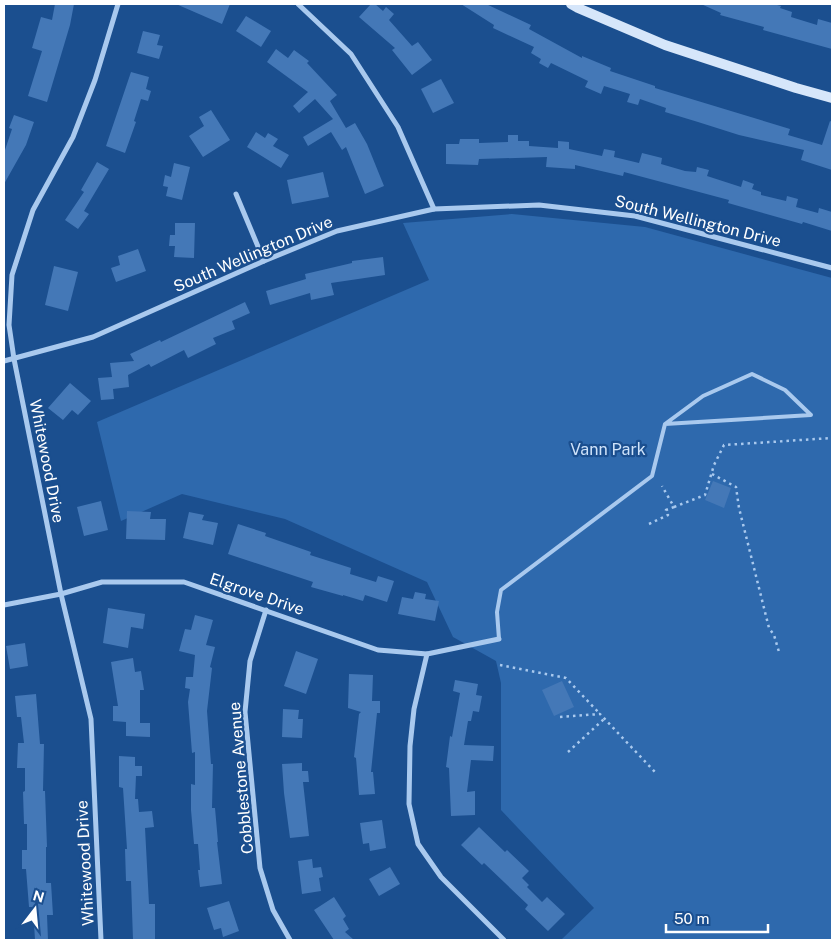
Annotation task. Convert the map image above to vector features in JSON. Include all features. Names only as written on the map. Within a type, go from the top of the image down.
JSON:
[{"type":"street","name":"Whitewood Drive","points":[[102,940],[91,719],[61,594],[14,359],[10,325],[12,275],[33,210],[73,137],[95,80],[118,4]]},
{"type":"street","points":[[298,4],[351,54],[398,127],[434,209]]},
{"type":"street","points":[[571,4],[665,45],[832,98]]},
{"type":"street","points":[[236,194],[264,261]]},
{"type":"street","name":"South Wellington Drive","points":[[4,361],[93,337],[337,230],[434,209],[539,205],[635,216],[832,268]]},
{"type":"street","name":"Elgrove Drive","points":[[4,605],[61,594],[102,582],[184,582],[378,650],[427,654],[499,639]]},
{"type":"street","name":"Cobblestone Avenue","points":[[266,610],[250,661],[244,712],[260,868],[274,910],[290,940]]},
{"type":"street","points":[[427,654],[414,709],[410,746],[409,804],[418,844],[441,877],[504,940]]},
{"type":"lane","points":[[499,639],[497,612],[501,590],[652,476],[665,424],[703,396],[752,374],[785,390],[811,415],[665,424]]},
{"type":"path","points":[[648,524],[668,516],[666,510],[705,495],[714,465],[724,444],[832,438]]},
{"type":"path","points":[[712,474],[736,487],[739,508],[769,628],[774,635],[779,652]]},
{"type":"path","points":[[662,486],[674,507]]},
{"type":"path","points":[[500,665],[566,678],[654,772]]},
{"type":"path","points":[[560,717],[600,714]]},
{"type":"path","points":[[568,752],[604,719]]},
{"type":"green space","name":"Vann Park","points":[[512,214],[645,227],[832,278],[832,940],[561,940],[594,908],[501,810],[501,683],[496,661],[453,637],[427,582],[285,519],[182,494],[121,521],[97,422],[429,280],[403,223]]},
{"type":"building","points":[[55,4],[74,4],[70,25],[47,102],[28,96],[42,51],[32,48],[41,17],[52,20]]},
{"type":"building","points":[[176,4],[230,4],[222,24]]},
{"type":"building","points":[[371,4],[375,4],[383,11],[386,7],[394,14],[389,20],[412,46],[418,42],[432,60],[412,75],[392,50],[395,48],[359,17]]},
{"type":"building","points":[[461,4],[486,4],[531,25],[529,29],[582,58],[582,56],[611,68],[610,71],[655,86],[655,88],[790,129],[788,135],[822,145],[830,121],[832,122],[832,170],[801,160],[804,150],[739,135],[665,112],[666,108],[640,99],[638,105],[627,102],[630,94],[604,86],[601,94],[585,87],[588,81],[551,63],[548,68],[539,63],[541,59],[531,53],[534,47],[493,28],[494,25]]},
{"type":"building","points":[[701,4],[773,4],[792,12],[791,17],[817,25],[818,19],[832,23],[832,49],[763,30],[764,27],[720,15],[721,13]]},
{"type":"building","points":[[246,16],[271,31],[261,47],[236,31]]},
{"type":"building","points":[[143,31],[160,35],[157,45],[163,46],[159,59],[137,53]]},
{"type":"building","points":[[276,49],[288,58],[294,50],[309,61],[307,63],[337,95],[330,101],[346,128],[355,123],[367,144],[384,186],[365,194],[346,147],[342,150],[331,132],[308,146],[303,137],[333,119],[315,99],[299,113],[293,106],[308,92],[267,62]]},
{"type":"building","points":[[131,72],[149,77],[146,89],[151,91],[148,101],[141,99],[134,121],[136,122],[125,153],[106,146]]},
{"type":"building","points":[[441,79],[454,103],[433,113],[421,89]]},
{"type":"building","points":[[211,110],[230,140],[203,157],[189,136],[204,126],[199,117]]},
{"type":"building","points":[[14,115],[34,122],[26,145],[4,184],[4,153],[12,129],[9,128]]},
{"type":"building","points":[[256,132],[265,138],[268,133],[278,139],[273,146],[289,155],[281,168],[247,147]]},
{"type":"building","points":[[508,135],[518,135],[518,141],[529,141],[529,146],[558,148],[558,141],[569,142],[569,149],[602,156],[604,149],[615,151],[614,157],[639,163],[642,153],[662,158],[661,164],[685,171],[696,172],[697,167],[709,170],[707,176],[741,187],[743,180],[754,184],[752,189],[761,192],[761,195],[786,201],[787,196],[798,199],[796,207],[818,213],[819,208],[832,212],[832,231],[728,203],[729,200],[624,172],[623,176],[575,165],[575,169],[546,167],[547,157],[479,159],[478,165],[446,164],[446,144],[459,144],[460,139],[479,139],[479,143],[508,142]]},
{"type":"building","points":[[97,162],[109,169],[84,211],[89,214],[78,229],[65,220],[84,192],[81,190]]},
{"type":"building","points":[[174,163],[190,167],[182,200],[166,196],[168,187],[163,186],[165,175],[171,177]]},
{"type":"building","points":[[323,172],[329,197],[292,204],[287,180]]},
{"type":"building","points":[[175,223],[195,223],[194,258],[174,257],[175,246],[169,246],[170,235],[175,235]]},
{"type":"building","points":[[138,249],[146,271],[116,282],[111,268],[120,265],[118,256]]},
{"type":"building","points":[[383,257],[385,275],[331,283],[334,295],[311,300],[310,293],[270,305],[266,291],[306,279],[305,274],[352,263],[352,261]]},
{"type":"building","points":[[54,266],[78,272],[68,311],[45,305]]},
{"type":"building","points":[[245,302],[250,313],[232,321],[235,329],[213,338],[216,344],[188,358],[184,350],[151,367],[149,364],[128,375],[129,387],[113,389],[114,399],[101,400],[98,378],[112,377],[110,363],[134,361],[130,354],[160,340],[161,342]]},
{"type":"building","points":[[70,383],[91,401],[78,415],[72,410],[63,420],[48,408]]},
{"type":"building","points":[[713,481],[731,488],[724,508],[705,500]]},
{"type":"building","points":[[101,501],[108,530],[84,536],[77,507]]},
{"type":"building","points":[[127,511],[151,512],[150,519],[166,519],[165,540],[126,539]]},
{"type":"building","points":[[189,512],[204,515],[202,520],[218,523],[213,545],[183,538]]},
{"type":"building","points":[[238,524],[266,533],[265,536],[311,552],[310,555],[351,568],[350,574],[376,582],[378,576],[394,581],[387,602],[365,595],[363,601],[311,587],[313,582],[228,554]]},
{"type":"building","points":[[415,592],[426,594],[425,599],[439,601],[435,621],[398,614],[402,597],[413,599]]},
{"type":"building","points":[[108,608],[145,614],[143,629],[131,627],[128,648],[103,643]]},
{"type":"building","points":[[195,615],[213,620],[206,645],[215,647],[210,667],[212,668],[207,711],[211,764],[213,764],[212,808],[215,808],[222,884],[200,887],[198,844],[194,844],[191,810],[191,784],[195,785],[195,752],[192,753],[188,702],[190,689],[185,688],[186,677],[193,677],[195,655],[179,651],[185,629],[191,630]]},
{"type":"building","points":[[25,643],[28,666],[10,669],[6,646]]},
{"type":"building","points":[[296,651],[318,659],[306,694],[284,686]]},
{"type":"building","points":[[133,658],[135,672],[141,671],[144,690],[140,690],[140,723],[150,723],[150,737],[126,736],[126,722],[113,721],[113,706],[118,706],[111,662]]},
{"type":"building","points":[[349,674],[373,675],[372,701],[380,701],[380,713],[377,713],[371,772],[373,772],[375,794],[359,795],[356,758],[354,757],[359,714],[361,712],[348,708]]},
{"type":"building","points":[[455,680],[478,684],[476,695],[482,696],[479,712],[473,711],[471,721],[468,721],[464,745],[494,746],[493,761],[471,760],[467,792],[475,791],[475,815],[451,816],[449,768],[446,767],[450,736],[452,737],[460,693],[453,691]]},
{"type":"building","points":[[562,681],[574,707],[554,716],[542,690]]},
{"type":"building","points":[[36,694],[40,744],[44,744],[43,791],[45,791],[47,847],[46,883],[51,883],[53,915],[47,915],[48,940],[35,940],[33,907],[29,907],[26,869],[22,869],[22,850],[27,850],[27,824],[24,824],[23,792],[25,791],[25,768],[17,768],[18,743],[24,743],[21,717],[17,717],[15,696]]},
{"type":"building","points":[[283,709],[299,710],[298,719],[303,719],[302,738],[282,737]]},
{"type":"building","points":[[119,756],[135,757],[135,766],[142,766],[142,776],[136,776],[135,799],[138,799],[139,812],[152,811],[154,827],[145,828],[149,904],[155,904],[155,940],[133,940],[131,881],[126,881],[125,849],[127,849],[123,788],[119,787]]},
{"type":"building","points":[[302,763],[302,771],[308,771],[309,782],[303,782],[309,836],[290,838],[282,764]]},
{"type":"building","points":[[382,820],[386,848],[370,851],[369,843],[363,844],[360,823]]},
{"type":"building","points":[[479,827],[505,852],[507,850],[529,871],[522,878],[529,885],[527,887],[542,902],[547,897],[565,914],[548,931],[525,909],[528,905],[484,863],[482,865],[461,845]]},
{"type":"building","points":[[312,859],[313,868],[321,867],[323,877],[319,878],[321,891],[302,894],[298,861]]},
{"type":"building","points":[[390,867],[400,884],[379,896],[369,879]]},
{"type":"building","points":[[334,897],[346,916],[343,919],[349,929],[345,932],[354,940],[334,940],[314,910]]},
{"type":"building","points":[[229,901],[239,931],[223,937],[221,928],[214,930],[207,908]]}]
